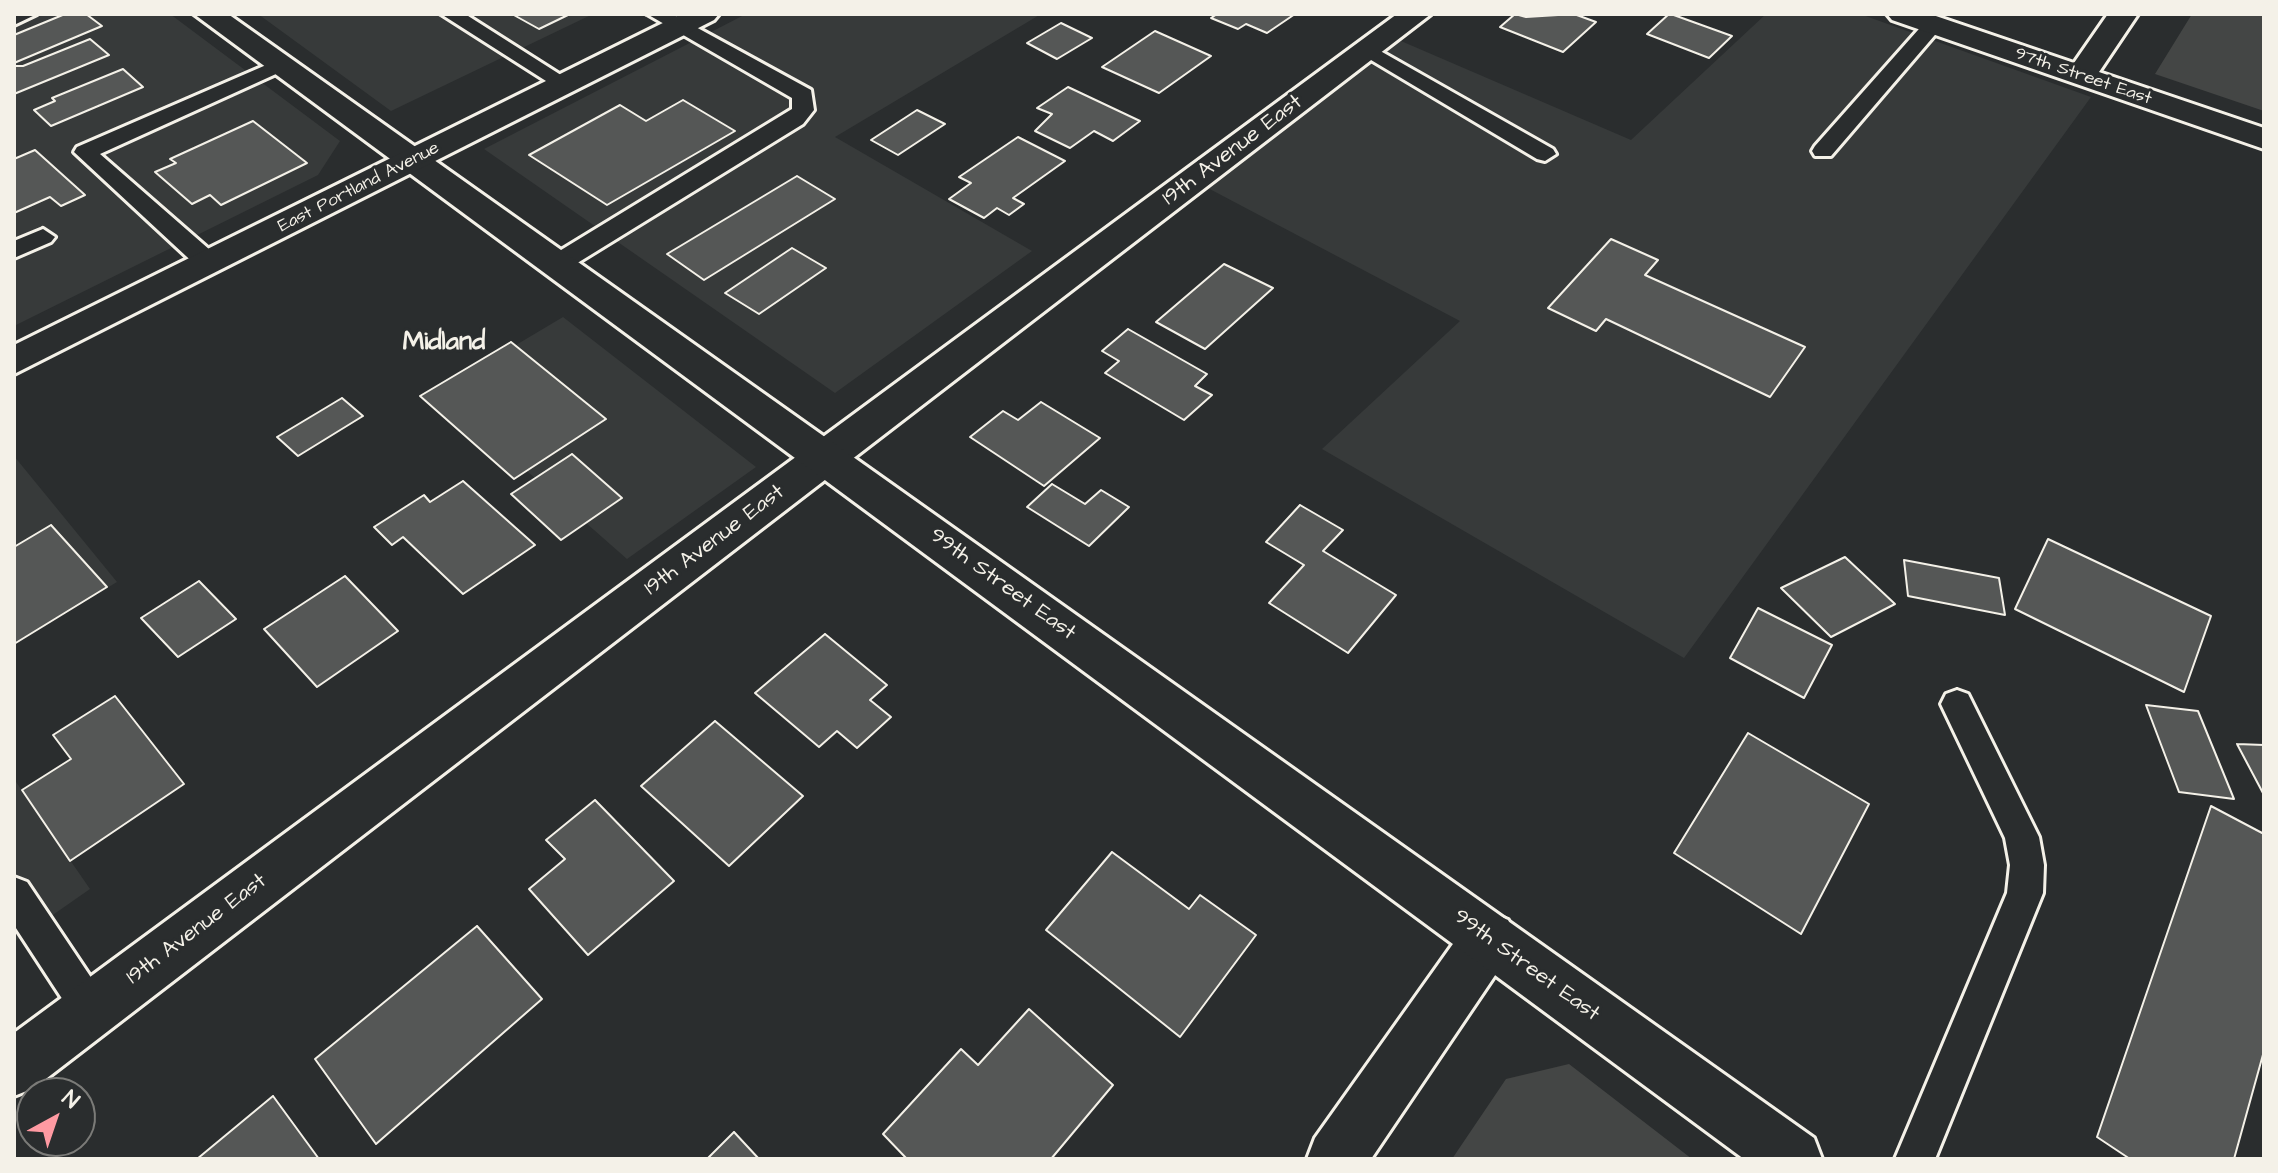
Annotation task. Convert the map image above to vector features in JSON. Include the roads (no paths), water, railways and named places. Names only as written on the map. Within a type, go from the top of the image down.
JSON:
[{"type":"street","name":"99th Street East","points":[[209,14],[1793,1159]]},
{"type":"street","name":"19th Avenue East","points":[[14,1068],[1416,14]]},
{"type":"street","name":"97th Street East","points":[[1902,14],[2264,139]]},
{"type":"street","points":[[2081,76],[2123,14]]},
{"type":"street","name":"East Portland Avenue","points":[[14,361],[564,84],[680,18]]},
{"type":"street","points":[[1336,1159],[1489,938]]},
{"type":"lane","points":[[14,19],[27,14]]},
{"type":"lane","points":[[451,14],[564,84]]},
{"type":"lane","points":[[557,264],[795,119],[803,110],[803,95],[680,18]]},
{"type":"lane","points":[[1823,151],[1933,25]]},
{"type":"lane","points":[[1368,50],[1545,154]]},
{"type":"lane","points":[[209,263],[85,152],[280,65]]},
{"type":"lane","points":[[14,250],[43,237]]},
{"type":"lane","points":[[1915,1159],[2025,893],[2027,865],[2022,837],[1957,704]]},
{"type":"lane","points":[[14,894],[91,1010]]},
{"type":"district","name":"Midland","points":[[444,344]]}]
